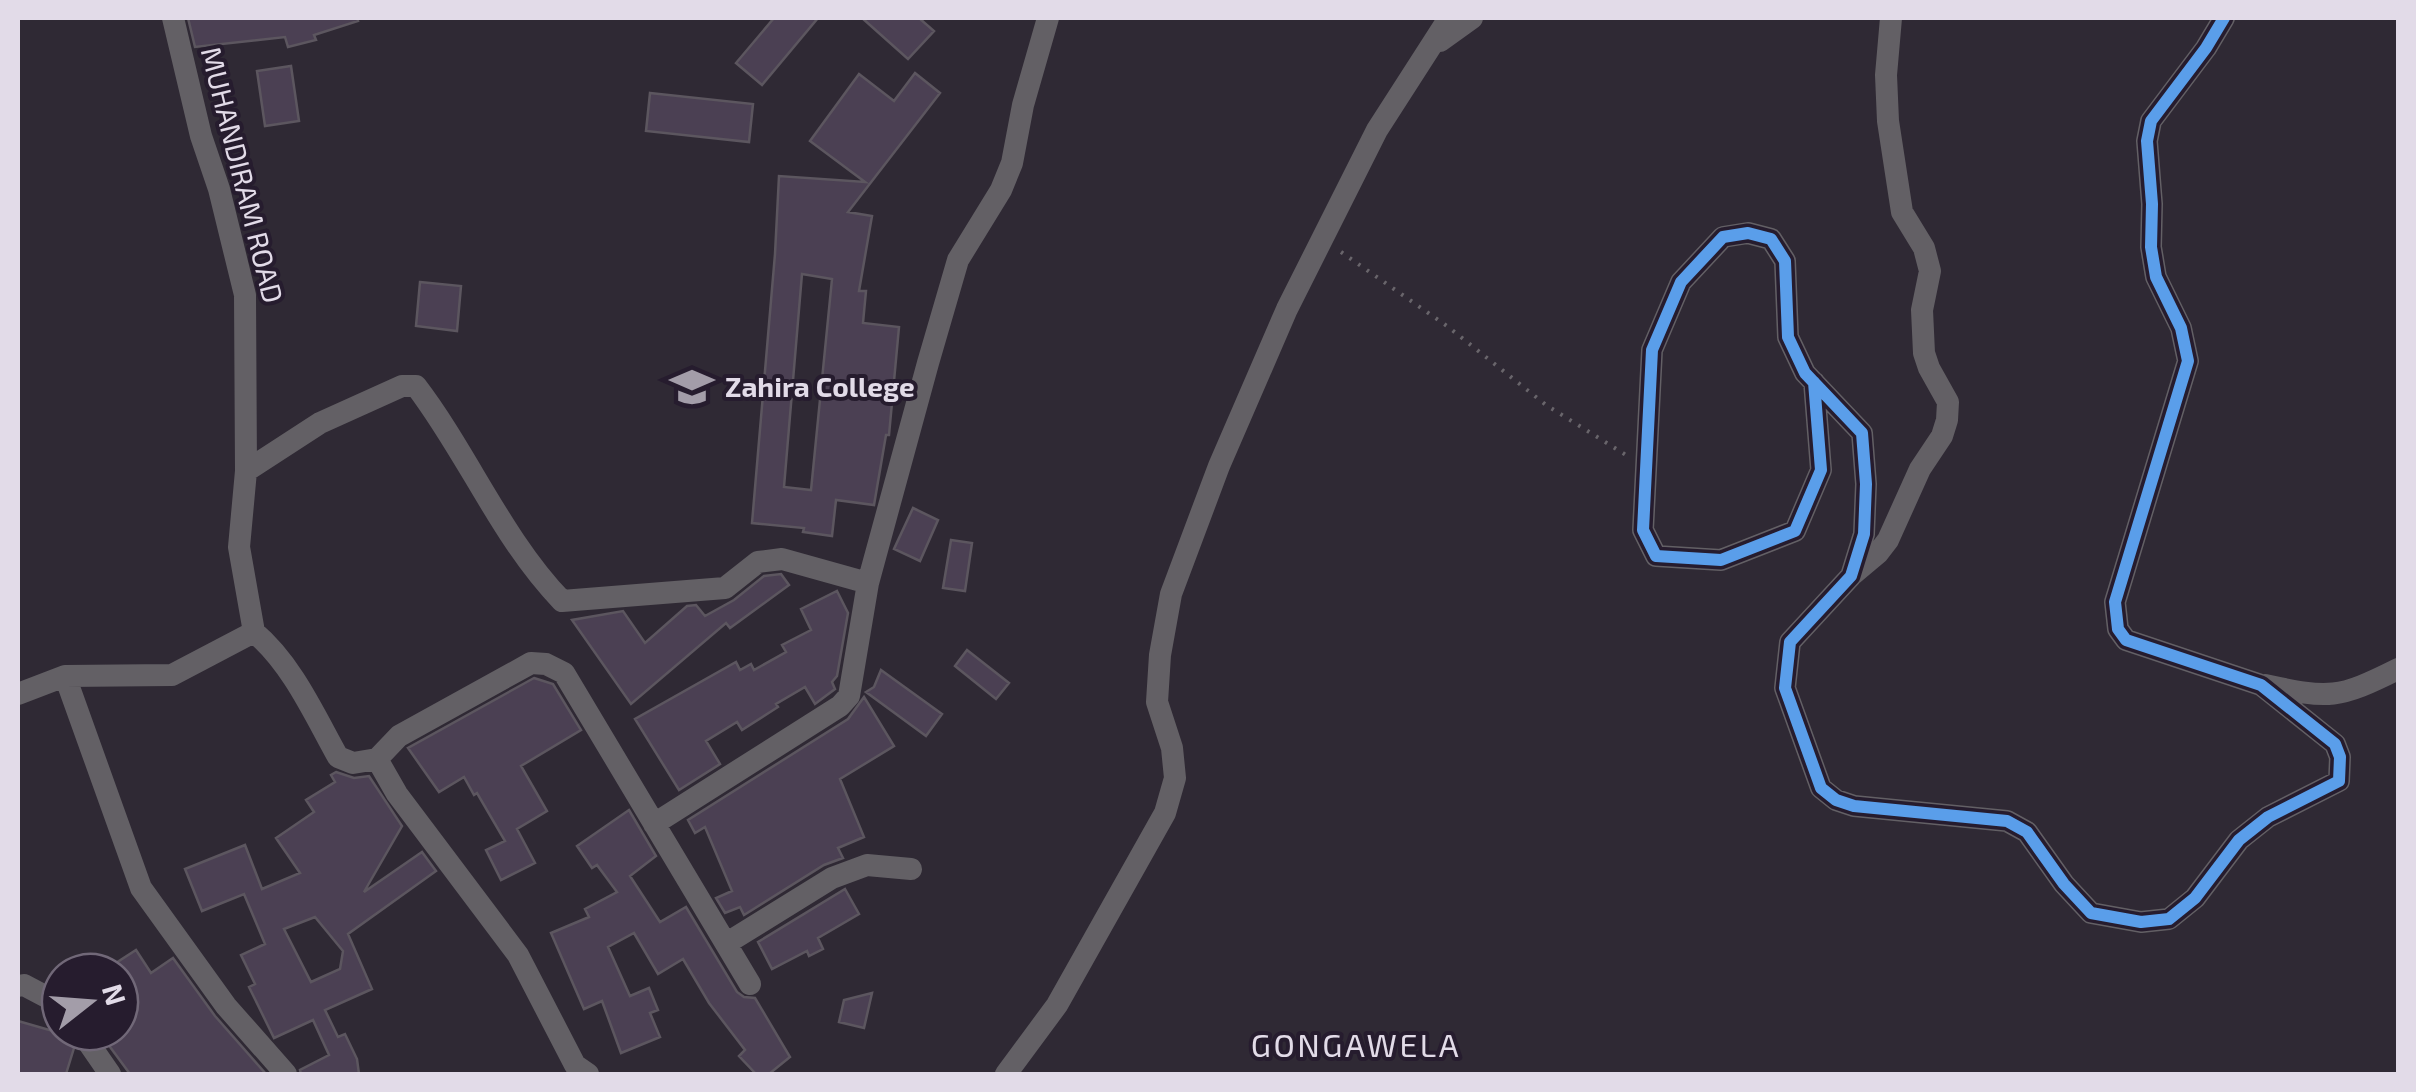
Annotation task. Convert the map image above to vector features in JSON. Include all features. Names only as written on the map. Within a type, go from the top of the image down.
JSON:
[{"type":"street","name":"MUHANDIRAM ROAD","points":[[173,18],[245,295],[246,471],[239,547],[254,632]]},
{"type":"street","points":[[654,824],[840,706],[849,696],[868,583],[958,260],[1001,190],[1012,162],[1048,18]]},
{"type":"street","points":[[1006,1074],[1057,1005],[1164,814],[1175,778],[1172,748],[1158,702],[1160,655],[1171,594],[1218,466],[1287,309],[1377,130],[1449,18]]},
{"type":"street","points":[[1429,49],[1472,18]]},
{"type":"street","points":[[1891,18],[1886,75],[1888,122],[1902,212],[1924,248],[1930,271],[1922,310],[1924,352],[1948,402],[1947,420],[1942,436],[1920,468],[1888,540],[1790,642],[1785,688],[1821,788],[1836,800],[1854,806],[2007,821],[2026,832],[2064,884],[2092,912],[2141,922],[2169,920],[2195,898],[2239,840],[2268,817],[2338,781],[2340,757],[2334,744],[2261,684]]},
{"type":"street","points":[[2224,18],[2151,121],[2147,141],[2152,204],[2150,247],[2156,277],[2180,328],[2188,361],[2114,602],[2118,629],[2126,640],[2261,684],[2319,696],[2354,691],[2398,670]]},
{"type":"street","points":[[1814,382],[1821,470],[1795,530],[1721,560],[1656,556],[1642,530],[1652,350],[1680,282],[1722,237],[1748,233],[1771,238],[1785,261],[1788,337],[1806,373],[1862,433],[1864,534],[1851,576]]},
{"type":"street","points":[[246,471],[320,423],[402,386],[416,386],[444,422],[522,552],[562,601],[725,588],[758,562],[782,558],[868,583]]},
{"type":"street","points":[[18,694],[66,676],[172,675],[254,632],[270,646],[302,692],[338,757],[354,763],[378,759],[399,736],[494,682],[531,664],[546,664],[564,674],[750,984]]},
{"type":"street","points":[[66,676],[141,888],[226,1006],[286,1074]]},
{"type":"street","points":[[378,759],[397,794],[518,956],[575,1065],[588,1074]]},
{"type":"street","points":[[727,942],[832,878],[867,865],[911,869]]},
{"type":"street","points":[[95,1052],[110,1074]]},
{"type":"path","points":[[1322,240],[1447,326],[1546,405],[1630,457]]},
{"type":"building","points":[[188,18],[358,21],[314,35],[316,40],[288,47],[285,37],[195,47]]},
{"type":"building","points":[[774,18],[818,18],[762,85],[736,63]]},
{"type":"building","points":[[862,18],[919,18],[934,31],[908,59]]},
{"type":"building","points":[[291,66],[299,121],[265,126],[257,71]]},
{"type":"building","points":[[915,73],[940,93],[848,212],[872,216],[859,291],[866,291],[863,323],[899,327],[889,435],[874,505],[836,500],[832,536],[803,532],[804,528],[752,523],[779,176],[865,182],[810,141],[859,74],[894,101]],"holes":[[[802,274],[832,279],[811,490],[784,487]]]},
{"type":"building","points":[[650,93],[753,104],[749,142],[646,131]]},
{"type":"building","points":[[420,282],[461,286],[457,331],[416,326]]},
{"type":"building","points":[[913,508],[938,520],[920,561],[894,549]]},
{"type":"building","points":[[951,540],[972,543],[965,591],[943,588]]},
{"type":"building","points":[[781,574],[789,585],[730,628],[726,623],[631,704],[572,620],[623,611],[645,643],[687,606],[696,605],[705,616],[734,600],[764,576]]},
{"type":"building","points":[[837,591],[848,613],[837,676],[832,682],[835,689],[815,704],[805,687],[742,730],[737,722],[706,741],[720,764],[679,790],[635,719],[736,662],[740,670],[751,664],[754,670],[786,652],[782,645],[811,630],[801,609]]},
{"type":"building","points":[[967,650],[1009,683],[996,699],[955,666]]},
{"type":"building","points":[[881,670],[942,714],[926,736],[866,692],[874,687]]},
{"type":"building","points":[[534,678],[553,684],[581,730],[521,766],[547,811],[517,829],[535,863],[501,880],[486,850],[505,841],[477,793],[474,795],[464,777],[439,792],[408,748]]},
{"type":"building","points":[[864,697],[894,746],[840,779],[864,837],[838,848],[843,858],[824,865],[744,915],[740,907],[725,913],[716,898],[732,891],[705,827],[695,833],[688,820],[848,719]]},
{"type":"building","points":[[336,772],[354,778],[369,776],[402,826],[364,892],[422,852],[436,871],[348,934],[372,989],[325,1010],[338,1037],[345,1034],[357,1059],[359,1074],[301,1074],[300,1070],[329,1055],[313,1020],[274,1038],[249,987],[255,984],[241,955],[265,944],[244,894],[202,911],[185,869],[245,845],[262,889],[300,873],[276,838],[314,812],[306,800],[335,782],[331,775]],"holes":[[[315,917],[343,951],[340,969],[311,982],[284,929]]]},
{"type":"building","points":[[629,810],[656,856],[630,876],[660,922],[686,907],[737,992],[755,998],[790,1057],[769,1074],[756,1074],[739,1056],[745,1050],[709,1003],[683,959],[658,974],[634,933],[608,947],[630,996],[649,988],[658,1010],[650,1013],[660,1037],[621,1053],[602,1001],[584,1009],[551,933],[589,917],[585,909],[617,892],[597,865],[592,868],[577,846]]},
{"type":"building","points":[[845,889],[859,914],[818,938],[823,949],[809,956],[807,951],[772,969],[758,942]]},
{"type":"building","points":[[140,956],[151,973],[173,958],[215,1016],[266,1074],[130,1074],[114,1052],[140,1052]]},
{"type":"building","points":[[872,993],[864,1028],[839,1022],[844,1000]]},
{"type":"building","points":[[18,1021],[40,1027],[40,1052],[73,1052],[66,1074],[18,1074]]},
{"type":"cycle path","points":[[1814,382],[1821,470],[1795,531],[1721,560],[1656,556],[1643,530],[1652,350],[1681,282],[1723,237],[1748,233],[1771,239],[1785,261],[1788,337],[1805,373],[1862,433],[1864,534],[1851,576],[1790,642],[1785,688],[1821,788],[1836,800],[1854,806],[2007,821],[2027,832],[2064,884],[2091,913],[2141,922],[2169,919],[2195,898],[2239,840],[2268,817],[2339,781],[2340,757],[2335,744],[2261,685],[2126,640],[2118,629],[2115,602],[2188,361],[2181,328],[2156,277],[2151,247],[2147,141],[2151,121],[2224,18]]},
{"type":"place","name":"Zahira College","points":[[692,387]]},
{"type":"district","name":"GONGAWELA","points":[[1356,1046]]}]
